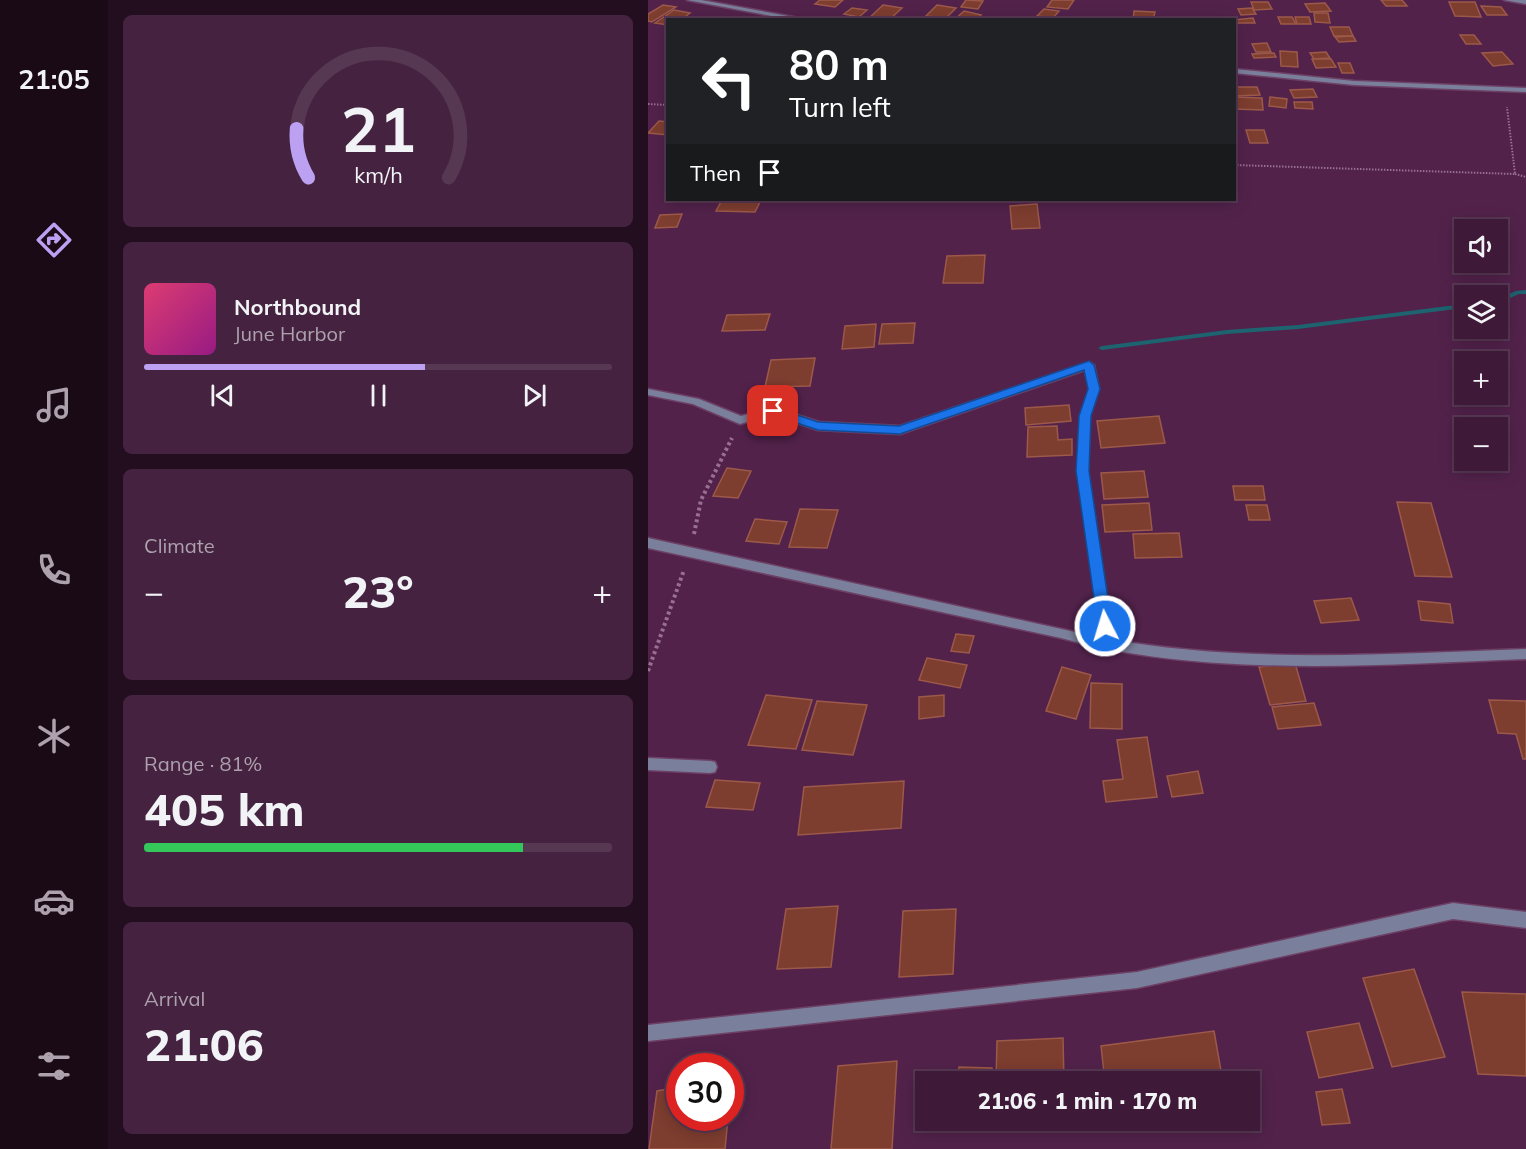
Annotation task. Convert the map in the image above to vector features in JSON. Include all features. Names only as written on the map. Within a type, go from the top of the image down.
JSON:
[{"type":"street","points":[[690,0],[795,18]]},
{"type":"street","points":[[1509,0],[1526,2]]},
{"type":"street","points":[[1236,71],[1354,83],[1526,90]]},
{"type":"street","points":[[648,392],[695,401],[740,420],[773,411],[818,426],[900,430],[1089,365],[1094,389],[1085,416],[1083,471],[1105,626],[1095,643]]},
{"type":"street","points":[[648,543],[1143,652],[1278,660],[1526,654]]},
{"type":"street","points":[[648,764],[710,767]]},
{"type":"street","points":[[648,1033],[1137,980],[1454,911],[1526,922]]},
{"type":"path","points":[[1505,88],[1515,174]]},
{"type":"path","points":[[648,104],[666,105]]},
{"type":"path","points":[[1236,165],[1515,174],[1526,177]]},
{"type":"building","points":[[820,0],[843,0],[835,7],[815,4]]},
{"type":"building","points":[[966,0],[983,1],[978,9],[961,7]]},
{"type":"building","points":[[1052,0],[1074,0],[1068,9],[1047,7]]},
{"type":"building","points":[[1381,0],[1402,0],[1407,6],[1386,6]]},
{"type":"building","points":[[1251,2],[1268,2],[1272,9],[1254,10]]},
{"type":"building","points":[[1449,2],[1475,2],[1481,17],[1455,16]]},
{"type":"building","points":[[1325,3],[1331,11],[1310,12],[1305,4]]},
{"type":"building","points":[[663,5],[676,7],[652,22],[648,21],[648,14]]},
{"type":"building","points":[[883,5],[902,8],[891,18],[869,18]]},
{"type":"building","points":[[937,5],[956,8],[946,18],[926,16]]},
{"type":"building","points":[[1481,6],[1501,7],[1507,15],[1487,15]]},
{"type":"building","points":[[852,8],[867,10],[859,17],[844,14]]},
{"type":"building","points":[[1252,8],[1256,14],[1241,15],[1238,9]]},
{"type":"building","points":[[1044,9],[1059,11],[1053,18],[1037,16]]},
{"type":"building","points":[[674,10],[690,13],[684,18],[666,18],[666,25],[655,23]]},
{"type":"building","points":[[964,11],[981,15],[977,18],[956,18]]},
{"type":"building","points":[[1134,11],[1155,12],[1154,18],[1133,18]]},
{"type":"building","points":[[1314,13],[1328,13],[1330,23],[1315,22]]},
{"type":"building","points":[[1278,17],[1292,17],[1296,24],[1281,24]]},
{"type":"building","points":[[1295,17],[1309,17],[1311,24],[1297,24]]},
{"type":"building","points":[[1253,18],[1255,23],[1236,23],[1236,20]]},
{"type":"building","points":[[1330,27],[1349,27],[1353,36],[1334,36]]},
{"type":"building","points":[[1460,35],[1474,35],[1481,44],[1466,44]]},
{"type":"building","points":[[1353,36],[1356,41],[1339,42],[1335,37]]},
{"type":"building","points":[[1267,43],[1271,52],[1256,52],[1252,44]]},
{"type":"building","points":[[1280,51],[1297,52],[1298,67],[1281,66]]},
{"type":"building","points":[[1326,52],[1330,58],[1314,59],[1310,53]]},
{"type":"building","points":[[1502,52],[1513,64],[1493,66],[1482,53]]},
{"type":"building","points":[[1274,53],[1276,57],[1254,58],[1252,54]]},
{"type":"building","points":[[1312,59],[1331,59],[1336,67],[1316,68]]},
{"type":"building","points":[[1338,63],[1350,63],[1354,73],[1342,73]]},
{"type":"building","points":[[1236,87],[1257,87],[1260,95],[1236,96]]},
{"type":"building","points":[[1313,89],[1317,97],[1294,98],[1290,90]]},
{"type":"building","points":[[1236,97],[1262,98],[1263,110],[1236,109]]},
{"type":"building","points":[[1270,97],[1287,99],[1286,108],[1269,106]]},
{"type":"building","points":[[1294,102],[1312,102],[1313,109],[1295,108]]},
{"type":"building","points":[[659,121],[666,122],[666,135],[648,133]]},
{"type":"building","points":[[1246,130],[1264,130],[1268,143],[1250,143]]},
{"type":"building","points":[[721,201],[760,201],[755,212],[716,211]]},
{"type":"building","points":[[1037,204],[1040,228],[1012,229],[1010,206]]},
{"type":"building","points":[[682,214],[677,227],[655,228],[660,215]]},
{"type":"building","points":[[985,255],[983,283],[943,283],[947,256]]},
{"type":"building","points":[[770,314],[765,330],[722,331],[727,315]]},
{"type":"building","points":[[915,323],[913,343],[879,344],[882,324]]},
{"type":"building","points":[[876,324],[874,347],[842,349],[845,326]]},
{"type":"building","points":[[815,358],[810,386],[765,387],[771,360]]},
{"type":"building","points":[[1069,405],[1071,421],[1026,425],[1025,408]]},
{"type":"building","points":[[1159,416],[1165,443],[1101,448],[1097,421]]},
{"type":"building","points":[[1057,426],[1058,440],[1072,439],[1072,455],[1027,457],[1028,427]]},
{"type":"building","points":[[727,468],[751,471],[738,498],[713,496]]},
{"type":"building","points":[[1144,471],[1148,497],[1104,499],[1101,473]]},
{"type":"building","points":[[1233,486],[1263,486],[1265,500],[1235,500]]},
{"type":"building","points":[[1397,502],[1431,503],[1452,577],[1415,576]]},
{"type":"building","points":[[1149,503],[1152,530],[1105,532],[1102,505]]},
{"type":"building","points":[[1246,505],[1267,505],[1270,520],[1249,520]]},
{"type":"building","points":[[800,509],[838,510],[827,548],[789,547]]},
{"type":"building","points":[[755,519],[787,522],[779,544],[746,541]]},
{"type":"building","points":[[1179,533],[1182,557],[1135,558],[1133,534]]},
{"type":"building","points":[[1351,598],[1359,620],[1321,623],[1314,601]]},
{"type":"building","points":[[1418,601],[1450,604],[1453,623],[1421,620]]},
{"type":"building","points":[[956,634],[974,636],[969,653],[951,651]]},
{"type":"building","points":[[927,658],[967,665],[960,688],[919,680]]},
{"type":"building","points":[[1295,663],[1306,701],[1270,705],[1259,667]]},
{"type":"building","points":[[1062,667],[1091,675],[1076,719],[1046,711]]},
{"type":"building","points":[[1091,683],[1122,684],[1122,729],[1090,728]]},
{"type":"building","points":[[766,695],[812,700],[796,749],[748,745]]},
{"type":"building","points":[[944,695],[944,716],[919,719],[919,697]]},
{"type":"building","points":[[1489,700],[1526,701],[1526,759],[1523,759],[1516,734],[1498,733]]},
{"type":"building","points":[[817,701],[867,705],[853,755],[802,750]]},
{"type":"building","points":[[1314,703],[1321,725],[1278,729],[1272,707]]},
{"type":"building","points":[[1147,737],[1157,797],[1106,802],[1103,781],[1123,779],[1117,740]]},
{"type":"building","points":[[1198,771],[1203,793],[1172,797],[1167,776]]},
{"type":"building","points":[[715,780],[760,783],[753,810],[706,807]]},
{"type":"building","points":[[904,781],[901,828],[798,835],[804,787]]},
{"type":"building","points":[[838,906],[831,967],[777,969],[786,909]]},
{"type":"building","points":[[956,909],[953,974],[899,977],[903,911]]},
{"type":"building","points":[[1414,969],[1445,1057],[1392,1067],[1363,978]]},
{"type":"building","points":[[1462,992],[1526,994],[1526,1076],[1478,1074]]},
{"type":"building","points":[[1359,1023],[1373,1068],[1319,1078],[1307,1032]]},
{"type":"building","points":[[1214,1031],[1221,1071],[1104,1071],[1101,1046]]},
{"type":"building","points":[[1063,1038],[1064,1071],[996,1071],[997,1041]]},
{"type":"building","points":[[897,1061],[892,1149],[831,1149],[838,1066]]},
{"type":"building","points":[[959,1067],[992,1068],[992,1071],[959,1071]]},
{"type":"building","points":[[666,1089],[666,1131],[727,1131],[725,1149],[649,1149],[657,1091]]},
{"type":"building","points":[[1342,1089],[1350,1123],[1322,1125],[1316,1092]]},
{"type":"waterway","points":[[1508,297],[1518,292],[1526,292]]},
{"type":"waterway","points":[[1102,348],[1454,307]]},
{"type":"route","points":[[773,411],[818,426],[900,430],[1089,365],[1094,389],[1085,416],[1083,471],[1104,602],[1105,626]]}]
